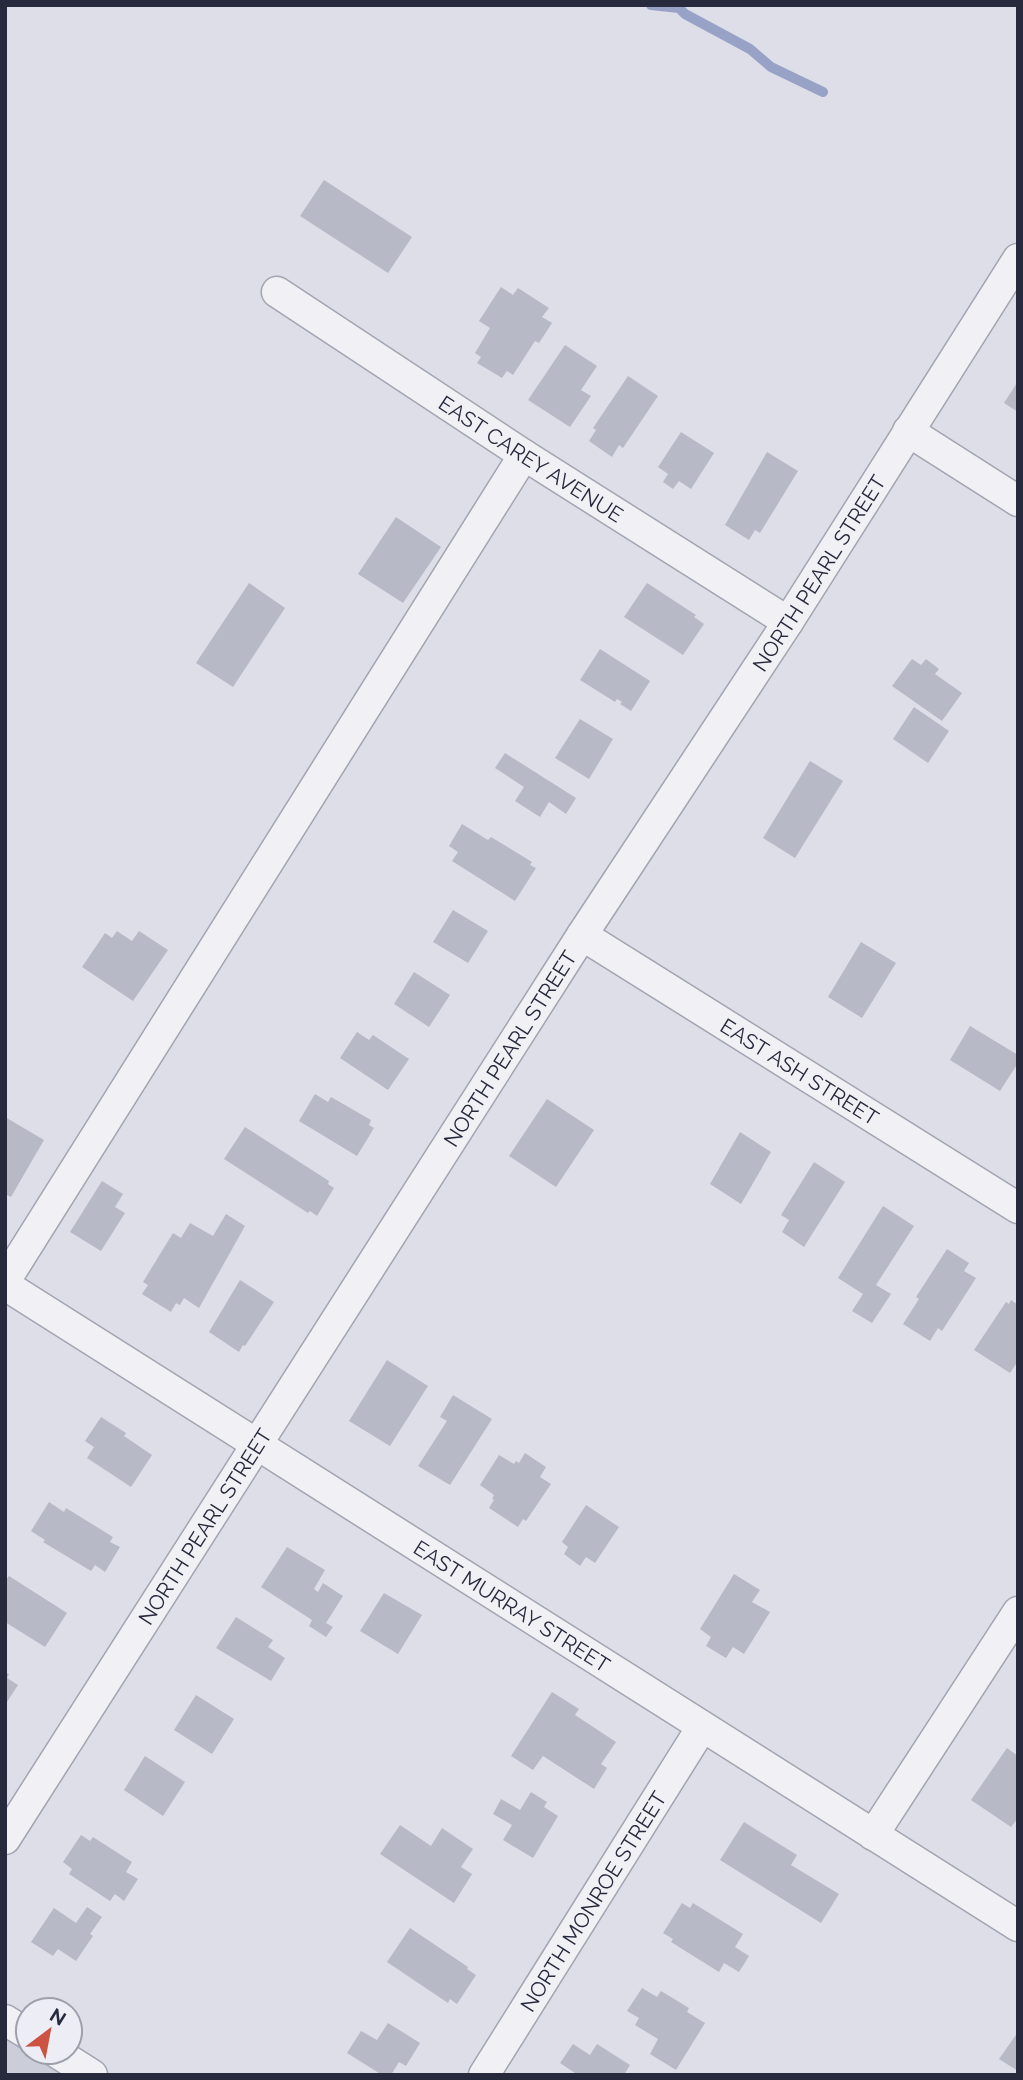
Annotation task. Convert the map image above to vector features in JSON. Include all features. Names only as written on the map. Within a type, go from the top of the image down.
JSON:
[{"type":"street","name":"NORTH PEARL STREET","points":[[5,1839],[582,936],[788,622],[1018,259]]},
{"type":"street","name":"EAST CAREY AVENUE","points":[[277,292],[524,455],[788,622]]},
{"type":"street","points":[[908,431],[1018,501]]},
{"type":"street","points":[[5,1283],[524,455]]},
{"type":"street","name":"EAST ASH STREET","points":[[582,936],[1018,1208]]},
{"type":"street","name":"EAST MURRAY STREET","points":[[5,1283],[1018,1926]]},
{"type":"street","points":[[873,1835],[1018,1612]]},
{"type":"street","name":"NORTH MONROE STREET","points":[[484,2075],[702,1727]]},
{"type":"shaded area","points":[[5,2020],[14,2025],[14,2066],[78,2066],[92,2075],[5,2075]]},
{"type":"building","points":[[324,180],[412,237],[388,273],[300,216]]},
{"type":"building","points":[[501,287],[513,295],[518,288],[549,308],[542,317],[552,323],[539,343],[535,341],[513,375],[507,371],[502,378],[477,363],[481,357],[475,353],[490,328],[479,321]]},
{"type":"building","points":[[565,345],[597,366],[581,390],[591,396],[570,427],[528,400]]},
{"type":"building","points":[[628,376],[658,396],[623,448],[619,445],[612,457],[589,441],[596,430],[593,428]]},
{"type":"building","points":[[1018,381],[1018,412],[1004,403]]},
{"type":"building","points":[[681,432],[714,453],[691,489],[679,481],[673,489],[663,482],[668,474],[658,467]]},
{"type":"building","points":[[767,452],[798,471],[760,533],[755,530],[749,540],[725,525]]},
{"type":"building","points":[[396,517],[441,547],[403,603],[358,574]]},
{"type":"building","points":[[249,583],[285,608],[233,687],[196,663]]},
{"type":"building","points":[[647,583],[696,615],[694,617],[704,624],[683,655],[624,617]]},
{"type":"building","points":[[600,649],[650,681],[631,711],[620,704],[622,702],[617,699],[615,702],[580,680]]},
{"type":"building","points":[[912,659],[921,665],[926,659],[939,669],[935,674],[962,693],[942,721],[892,686]]},
{"type":"building","points":[[914,707],[949,731],[928,763],[893,739]]},
{"type":"building","points":[[580,719],[613,739],[589,779],[555,758]]},
{"type":"building","points":[[505,753],[576,798],[566,814],[549,802],[540,817],[515,801],[524,787],[495,768]]},
{"type":"building","points":[[810,761],[843,781],[795,858],[763,838]]},
{"type":"building","points":[[462,824],[488,840],[491,837],[532,862],[530,865],[536,868],[515,901],[452,861],[458,852],[449,846]]},
{"type":"building","points":[[453,910],[488,931],[468,963],[433,942]]},
{"type":"building","points":[[117,931],[132,941],[139,931],[168,950],[133,1001],[82,967],[105,933],[112,938]]},
{"type":"building","points":[[861,942],[896,963],[862,1018],[828,997]]},
{"type":"building","points":[[414,972],[450,995],[429,1027],[394,1004]]},
{"type":"building","points":[[970,1026],[1018,1055],[1018,1063],[1000,1091],[950,1060]]},
{"type":"building","points":[[357,1032],[369,1040],[373,1035],[409,1059],[388,1090],[340,1058]]},
{"type":"building","points":[[315,1094],[328,1102],[331,1097],[371,1120],[369,1125],[374,1128],[357,1156],[299,1121]]},
{"type":"building","points":[[547,1099],[594,1130],[556,1187],[509,1156]]},
{"type":"building","points":[[5,1117],[44,1140],[11,1197],[5,1194]]},
{"type":"building","points":[[245,1127],[329,1181],[328,1184],[334,1188],[317,1216],[310,1211],[308,1213],[224,1159]]},
{"type":"building","points":[[740,1132],[771,1152],[741,1204],[710,1184]]},
{"type":"building","points":[[814,1162],[845,1182],[804,1247],[782,1232],[789,1220],[781,1215]]},
{"type":"building","points":[[102,1181],[123,1194],[115,1207],[125,1213],[101,1251],[70,1232]]},
{"type":"building","points":[[883,1206],[914,1226],[876,1285],[891,1294],[872,1323],[852,1311],[863,1294],[838,1278]]},
{"type":"building","points":[[226,1214],[245,1226],[199,1308],[184,1298],[180,1305],[176,1303],[171,1312],[142,1294],[148,1285],[143,1282],[173,1233],[181,1238],[190,1223],[213,1236]]},
{"type":"building","points":[[947,1249],[969,1263],[964,1271],[976,1278],[942,1331],[938,1328],[930,1341],[903,1324],[919,1299],[916,1297]]},
{"type":"building","points":[[240,1280],[274,1302],[239,1352],[209,1332]]},
{"type":"building","points":[[1011,1300],[1018,1305],[1018,1361],[1010,1373],[974,1350],[1006,1302],[1009,1304]]},
{"type":"building","points":[[387,1360],[428,1386],[390,1446],[349,1421]]},
{"type":"building","points":[[453,1395],[492,1419],[450,1485],[418,1466],[447,1421],[440,1417]]},
{"type":"building","points":[[101,1417],[126,1433],[124,1436],[152,1455],[131,1487],[87,1458],[94,1447],[85,1441]]},
{"type":"building","points":[[525,1453],[546,1467],[540,1477],[551,1484],[526,1521],[523,1519],[518,1527],[489,1508],[494,1495],[480,1485],[499,1455],[514,1464],[516,1461],[519,1463]]},
{"type":"building","points":[[49,1502],[64,1512],[66,1508],[113,1537],[110,1542],[120,1547],[105,1572],[95,1565],[91,1571],[43,1542],[45,1540],[31,1531]]},
{"type":"building","points":[[586,1505],[619,1527],[595,1563],[586,1557],[580,1566],[564,1554],[568,1547],[562,1542]]},
{"type":"building","points":[[287,1547],[325,1570],[314,1589],[318,1592],[323,1583],[343,1596],[326,1623],[333,1627],[326,1637],[309,1626],[312,1620],[261,1587]]},
{"type":"building","points":[[734,1574],[760,1590],[752,1602],[770,1612],[744,1654],[733,1647],[726,1658],[706,1646],[711,1637],[700,1629]]},
{"type":"building","points":[[9,1576],[67,1613],[45,1647],[5,1622],[5,1581]]},
{"type":"building","points":[[384,1593],[422,1615],[398,1654],[360,1631]]},
{"type":"building","points":[[236,1617],[273,1640],[268,1647],[285,1658],[271,1681],[216,1648]]},
{"type":"building","points":[[5,1672],[9,1674],[7,1678],[18,1685],[5,1705]]},
{"type":"building","points":[[552,1692],[579,1709],[575,1715],[616,1742],[601,1764],[607,1768],[594,1789],[543,1756],[533,1770],[511,1756]]},
{"type":"building","points":[[196,1695],[234,1719],[212,1754],[174,1730]]},
{"type":"building","points":[[1007,1748],[1018,1756],[1018,1818],[1011,1827],[971,1800]]},
{"type":"building","points":[[145,1756],[185,1782],[163,1816],[124,1790]]},
{"type":"building","points":[[531,1792],[547,1802],[544,1807],[558,1816],[533,1858],[503,1840],[512,1825],[493,1814],[501,1799],[520,1810]]},
{"type":"building","points":[[744,1822],[797,1855],[791,1865],[839,1894],[821,1923],[720,1860]]},
{"type":"building","points":[[400,1825],[431,1846],[442,1828],[473,1849],[461,1867],[472,1874],[454,1903],[380,1854]]},
{"type":"building","points":[[81,1835],[90,1841],[93,1837],[132,1862],[126,1872],[138,1879],[124,1901],[115,1894],[110,1901],[69,1874],[72,1869],[63,1862]]},
{"type":"building","points":[[682,1903],[690,1908],[693,1903],[743,1934],[735,1947],[749,1956],[739,1972],[724,1963],[719,1972],[671,1942],[673,1939],[663,1933]]},
{"type":"building","points":[[87,1907],[102,1917],[76,1961],[58,1949],[53,1956],[31,1942],[54,1908],[76,1923]]},
{"type":"building","points":[[410,1928],[476,1975],[457,2004],[450,1999],[448,2003],[387,1962]]},
{"type":"building","points":[[642,1988],[657,1997],[661,1991],[689,2008],[687,2012],[705,2023],[676,2070],[650,2054],[658,2039],[635,2025],[639,2018],[627,2011]]},
{"type":"building","points":[[388,2023],[420,2043],[406,2066],[399,2062],[391,2075],[382,2075],[347,2053],[361,2031],[377,2040]]},
{"type":"building","points":[[1018,2032],[1018,2071],[999,2059]]},
{"type":"building","points":[[573,2044],[590,2055],[597,2044],[630,2065],[624,2075],[573,2075],[575,2073],[560,2063]]},
{"type":"waterway","points":[[651,5],[679,8],[685,14],[750,49],[771,67],[823,92]]}]
